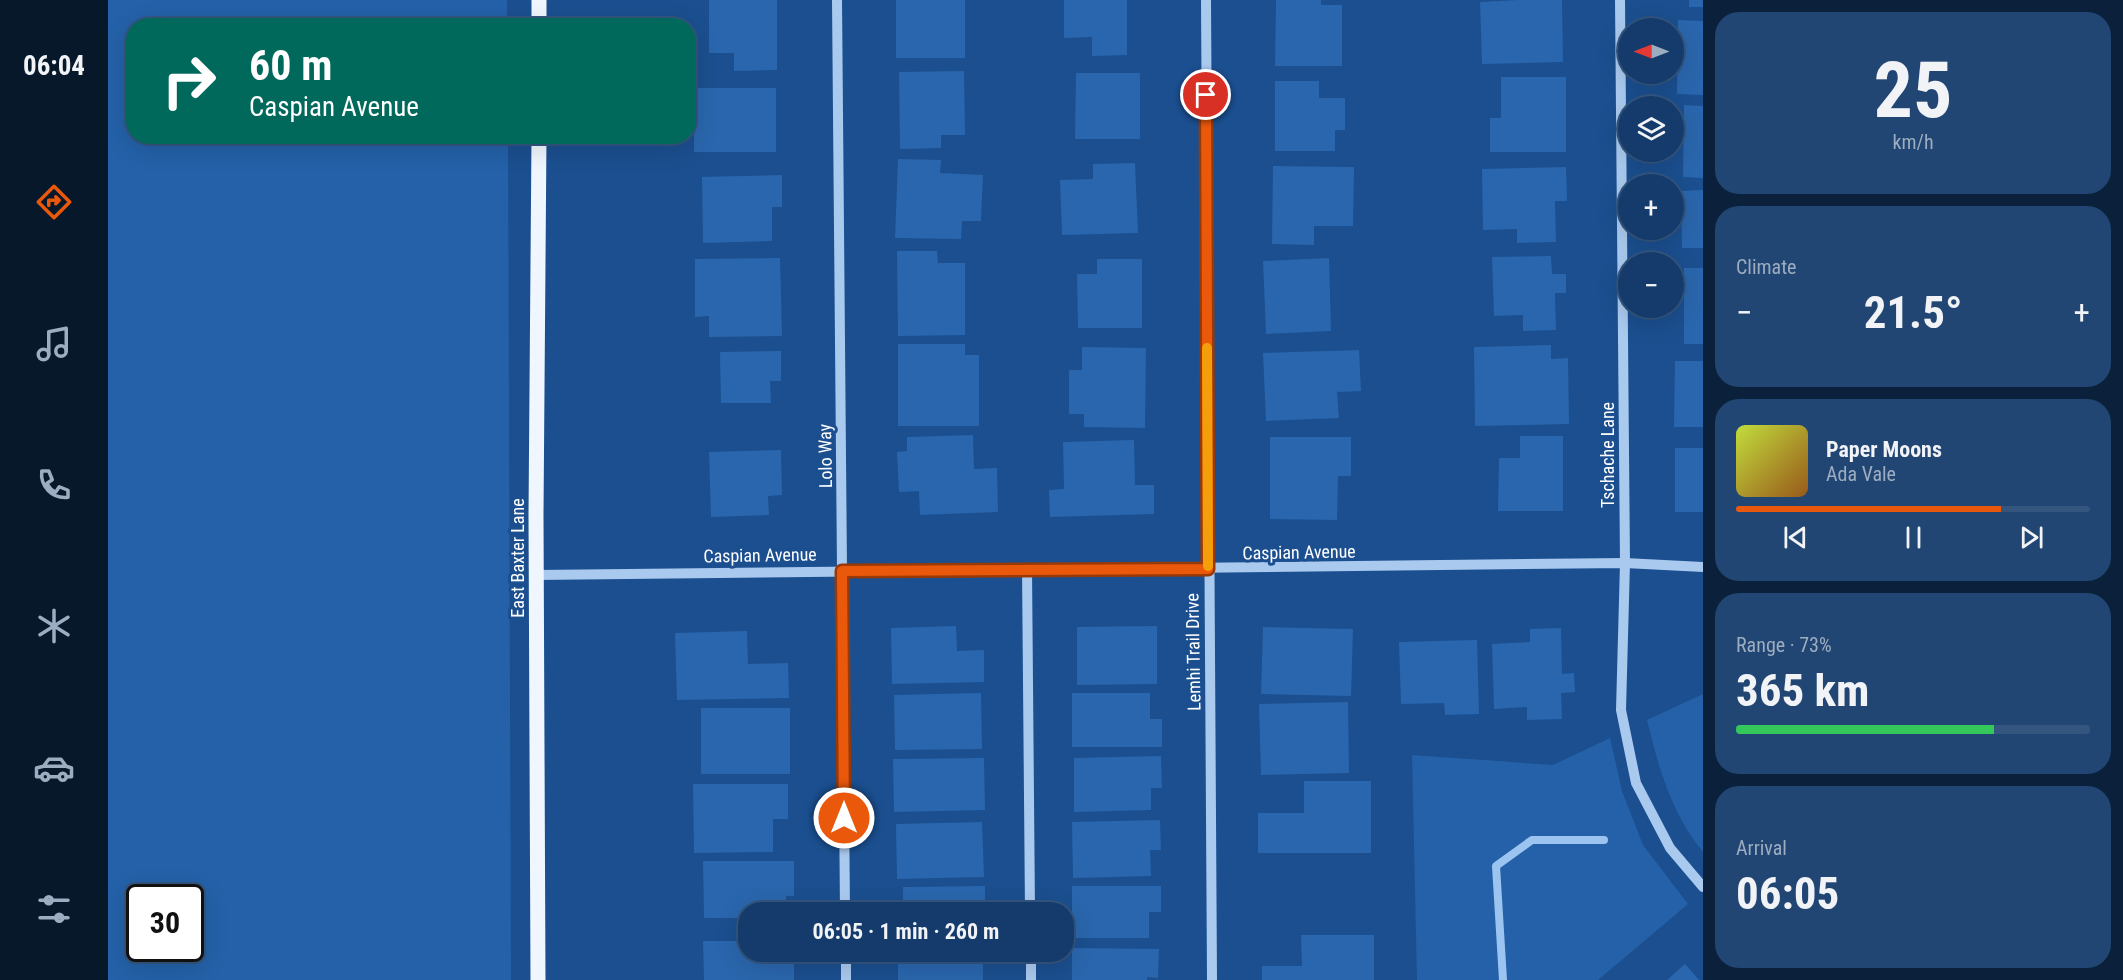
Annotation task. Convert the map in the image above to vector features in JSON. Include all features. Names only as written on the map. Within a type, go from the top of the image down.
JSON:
[{"type":"main road","points":[[539,18],[540,0]]},
{"type":"main road","name":"East Baxter Lane","points":[[538,980],[536,575],[539,144]]},
{"type":"street","name":"Lolo Way","points":[[837,0],[845,902]]},
{"type":"street","name":"Lemhi Trail Drive","points":[[1206,0],[1212,980]]},
{"type":"street","name":"Tschache Lane","points":[[1620,0],[1625,563],[1621,710],[1635,783],[1670,848],[1703,887]]},
{"type":"street","name":"Caspian Avenue","points":[[536,575],[1625,563],[1703,567]]},
{"type":"street","points":[[1027,568],[1030,902]]},
{"type":"street","points":[[846,962],[846,980]]},
{"type":"street","points":[[1031,962],[1031,980]]},
{"type":"shaded area","points":[[108,0],[507,0],[507,18],[126,18],[126,144],[508,144],[511,980],[108,980]]},
{"type":"shaded area","points":[[1703,694],[1703,852],[1682,822],[1667,790],[1647,720]]},
{"type":"shaded area","points":[[1610,738],[1622,791],[1643,845],[1688,904],[1598,980],[1417,980],[1412,755],[1553,765]]},
{"type":"building","points":[[709,0],[777,0],[777,70],[734,71],[734,53],[709,53]]},
{"type":"building","points":[[896,0],[965,0],[965,58],[896,58]]},
{"type":"building","points":[[1064,0],[1127,0],[1127,55],[1092,56],[1092,37],[1064,38]]},
{"type":"building","points":[[1276,0],[1321,0],[1321,5],[1342,5],[1342,66],[1275,66]]},
{"type":"building","points":[[1562,0],[1563,62],[1482,64],[1480,2]]},
{"type":"building","points":[[1689,0],[1703,0],[1703,7],[1689,7]]},
{"type":"building","points":[[1684,20],[1703,21],[1703,95],[1677,94],[1677,84],[1684,84]]},
{"type":"building","points":[[964,71],[965,135],[941,135],[941,148],[900,149],[899,72]]},
{"type":"building","points":[[1076,73],[1140,73],[1140,139],[1075,139]]},
{"type":"building","points":[[1501,77],[1566,77],[1566,152],[1490,152],[1490,118],[1501,118]]},
{"type":"building","points":[[1275,81],[1319,81],[1319,98],[1345,98],[1345,130],[1335,130],[1335,151],[1275,151]]},
{"type":"building","points":[[696,88],[776,88],[776,152],[694,152]]},
{"type":"building","points":[[1684,105],[1703,106],[1703,178],[1684,177]]},
{"type":"building","points":[[898,159],[941,160],[940,173],[983,175],[981,221],[962,221],[961,239],[895,238]]},
{"type":"building","points":[[1135,163],[1138,233],[1062,235],[1060,180],[1093,179],[1093,164]]},
{"type":"building","points":[[1273,166],[1354,167],[1353,226],[1314,226],[1314,245],[1272,244]]},
{"type":"building","points":[[1566,167],[1567,201],[1555,201],[1556,242],[1517,243],[1517,229],[1483,230],[1482,169]]},
{"type":"building","points":[[782,175],[782,207],[772,207],[772,241],[703,243],[702,177]]},
{"type":"building","points":[[1703,190],[1703,248],[1682,248],[1684,191]]},
{"type":"building","points":[[897,251],[937,251],[938,263],[965,263],[965,335],[898,336]]},
{"type":"building","points":[[1551,256],[1552,274],[1566,274],[1566,293],[1555,293],[1556,330],[1523,331],[1523,315],[1494,316],[1492,257]]},
{"type":"building","points":[[780,258],[782,336],[709,337],[709,316],[695,317],[695,259]]},
{"type":"building","points":[[1329,258],[1331,331],[1266,334],[1263,261]]},
{"type":"building","points":[[1097,259],[1142,259],[1142,328],[1078,328],[1077,274],[1097,274]]},
{"type":"building","points":[[1684,268],[1703,268],[1703,344],[1684,344]]},
{"type":"building","points":[[898,344],[965,344],[965,355],[979,355],[979,426],[898,426]]},
{"type":"building","points":[[1551,345],[1551,359],[1568,358],[1569,424],[1475,426],[1474,347]]},
{"type":"building","points":[[1082,347],[1146,348],[1145,428],[1084,427],[1084,414],[1069,414],[1069,370],[1082,370]]},
{"type":"building","points":[[1359,350],[1361,391],[1337,392],[1339,418],[1266,421],[1263,353]]},
{"type":"building","points":[[781,351],[781,381],[770,381],[771,403],[721,403],[720,352]]},
{"type":"building","points":[[1675,361],[1703,361],[1703,427],[1674,427]]},
{"type":"building","points":[[973,435],[974,469],[997,468],[998,512],[920,515],[919,491],[899,492],[897,452],[907,451],[907,437]]},
{"type":"building","points":[[1520,436],[1563,436],[1563,511],[1498,511],[1499,458],[1520,458]]},
{"type":"building","points":[[1270,437],[1351,437],[1351,476],[1338,476],[1337,520],[1270,519]]},
{"type":"building","points":[[1134,440],[1135,485],[1154,485],[1154,514],[1050,517],[1049,490],[1064,489],[1063,442]]},
{"type":"building","points":[[1675,448],[1703,448],[1703,512],[1675,512]]},
{"type":"building","points":[[781,450],[782,495],[768,496],[769,515],[711,517],[709,452]]},
{"type":"building","points":[[956,626],[957,651],[984,650],[984,682],[892,684],[891,628]]},
{"type":"building","points":[[1157,626],[1157,684],[1077,685],[1077,627]]},
{"type":"building","points":[[1263,627],[1353,629],[1351,696],[1261,694]]},
{"type":"building","points":[[1561,628],[1562,674],[1574,673],[1575,692],[1561,693],[1562,719],[1527,720],[1527,707],[1494,709],[1492,644],[1530,642],[1530,629]]},
{"type":"building","points":[[747,631],[748,664],[788,663],[789,698],[677,700],[675,633]]},
{"type":"building","points":[[1477,640],[1479,714],[1445,715],[1444,703],[1401,704],[1399,642]]},
{"type":"building","points":[[981,693],[982,749],[895,750],[894,695]]},
{"type":"building","points":[[1072,693],[1150,693],[1150,719],[1162,719],[1162,747],[1072,747]]},
{"type":"building","points":[[1348,702],[1349,773],[1261,775],[1259,704]]},
{"type":"building","points":[[701,708],[790,708],[790,774],[701,774]]},
{"type":"building","points":[[1161,756],[1162,788],[1151,788],[1151,810],[1074,812],[1074,758]]},
{"type":"building","points":[[984,758],[985,810],[894,812],[893,759]]},
{"type":"building","points":[[1304,781],[1371,781],[1371,853],[1258,853],[1258,813],[1304,813]]},
{"type":"building","points":[[693,784],[788,784],[788,819],[773,819],[773,852],[694,853]]},
{"type":"building","points":[[1160,820],[1161,850],[1150,850],[1151,876],[1073,878],[1072,822]]},
{"type":"building","points":[[982,822],[984,877],[897,879],[896,824]]},
{"type":"building","points":[[703,861],[794,861],[794,896],[786,896],[786,902],[738,902],[738,918],[704,918]]},
{"type":"building","points":[[985,886],[985,902],[903,902],[903,887]]},
{"type":"building","points":[[1072,886],[1161,886],[1161,912],[1149,912],[1149,938],[1074,938],[1074,902],[1072,902]]},
{"type":"building","points":[[1301,935],[1374,935],[1374,980],[1262,980],[1262,966],[1302,966]]},
{"type":"building","points":[[703,941],[738,941],[738,962],[794,962],[794,980],[704,980]]},
{"type":"building","points":[[1074,948],[1159,949],[1158,978],[1072,980]]},
{"type":"building","points":[[898,962],[983,962],[983,980],[898,980]]},
{"type":"building","points":[[1685,964],[1699,980],[1667,980]]},
{"type":"waterway","points":[[1503,980],[1496,866],[1532,840],[1604,840]]},
{"type":"slow traffic","points":[[1207,348],[1208,566]]},
{"type":"route","points":[[844,818],[842,571],[1027,568],[1208,569],[1206,95]]}]
